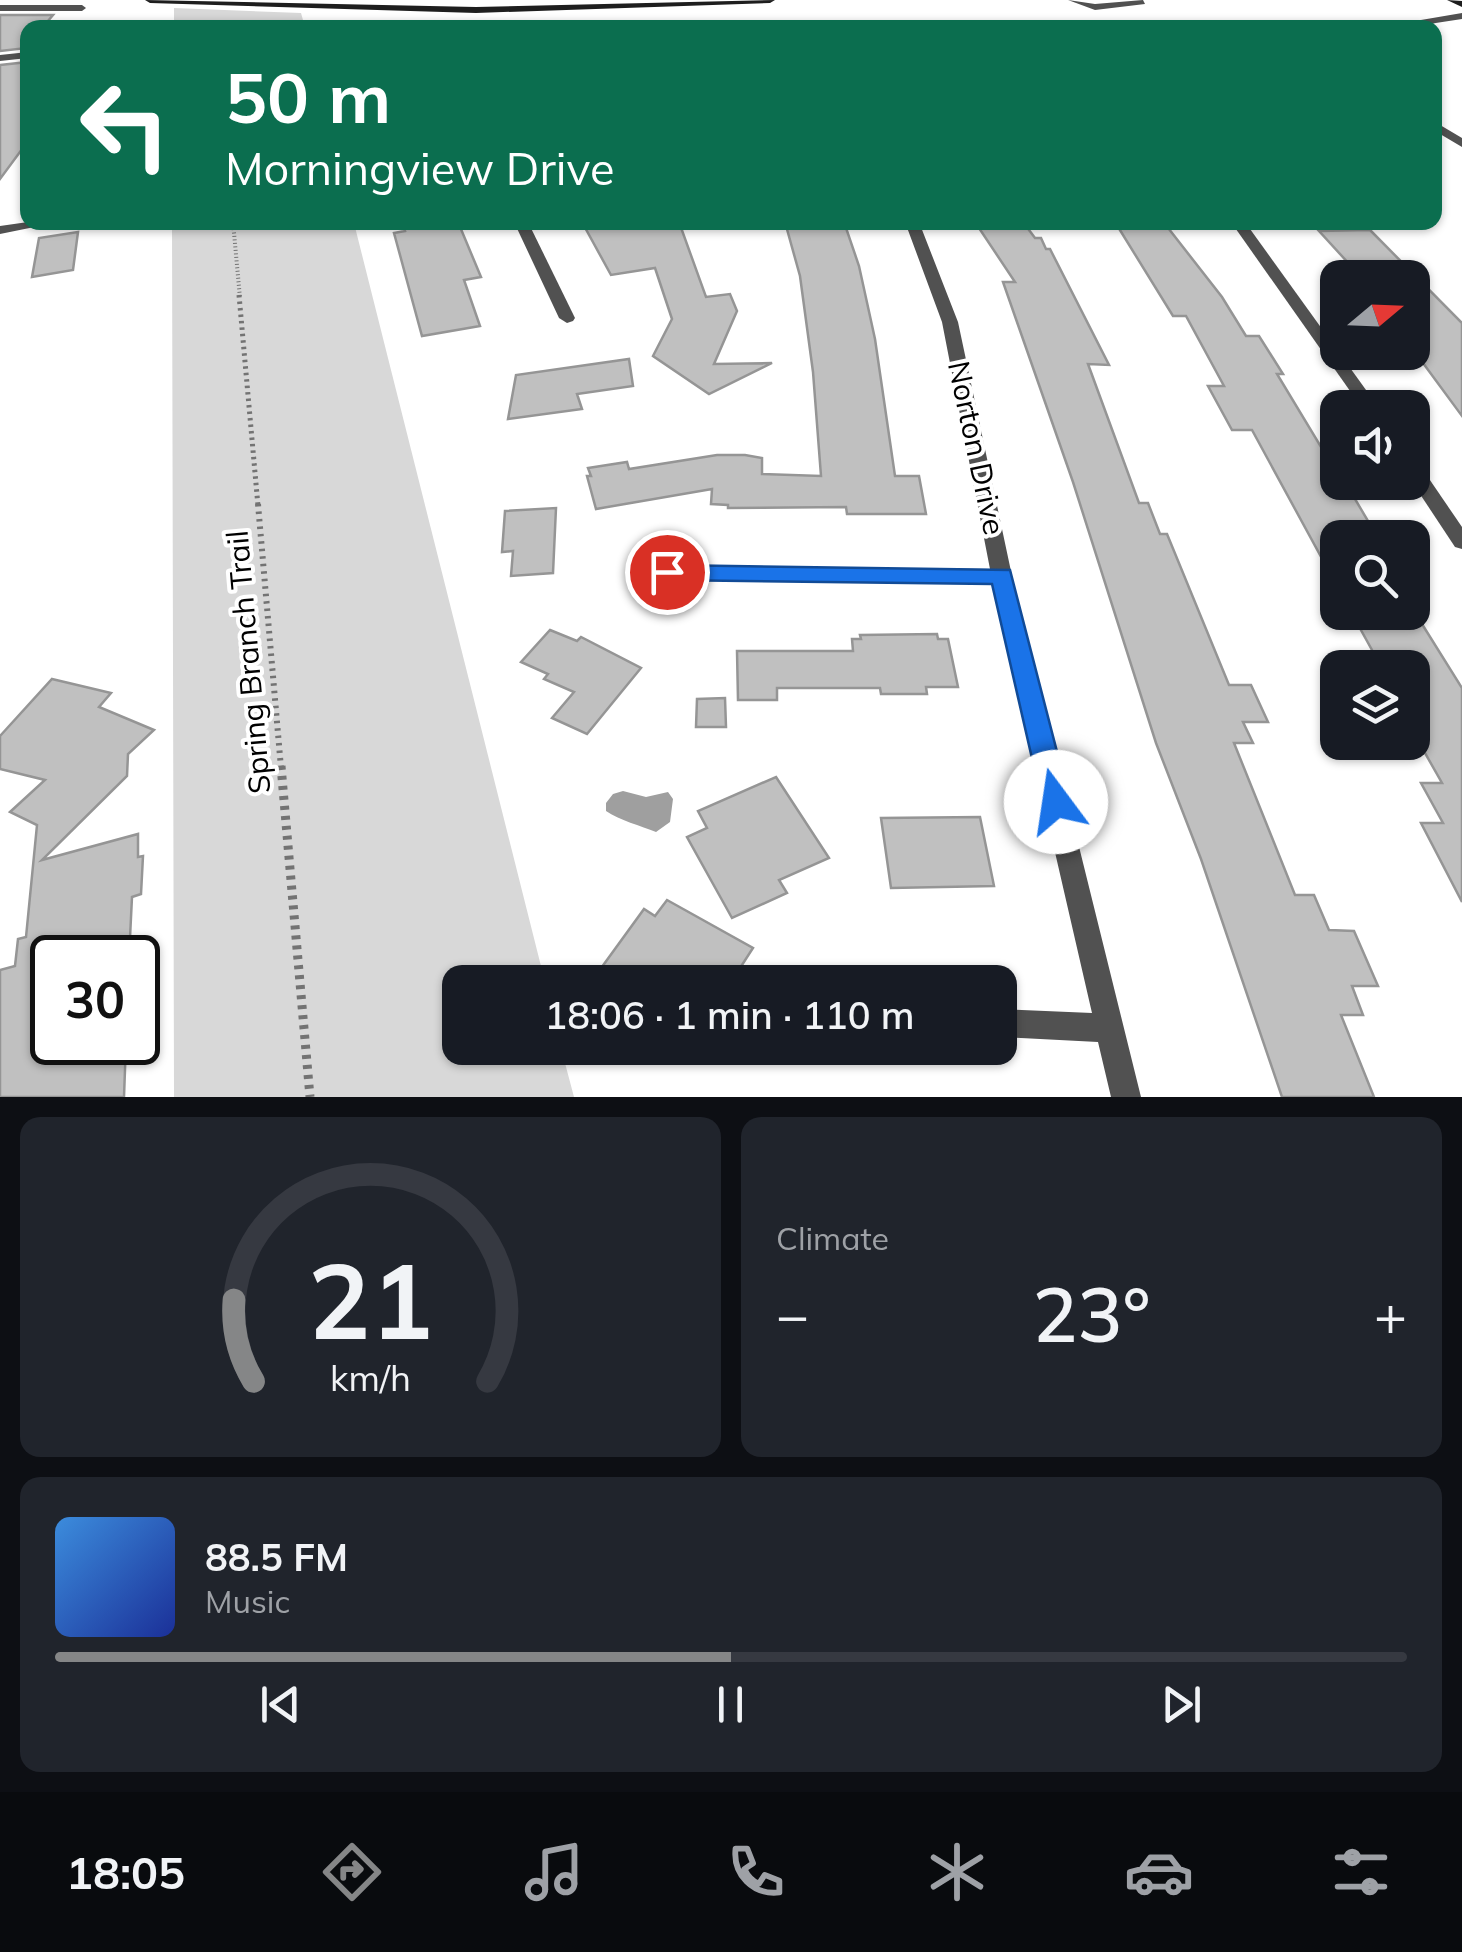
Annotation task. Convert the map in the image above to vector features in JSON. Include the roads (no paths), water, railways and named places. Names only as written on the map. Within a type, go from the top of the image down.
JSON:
[{"type":"main road","points":[[150,0],[476,10],[770,0]]},
{"type":"main road","points":[[1452,0],[1462,4]]},
{"type":"street","points":[[1434,20],[1462,16]]},
{"type":"street","points":[[525,230],[566,318]]},
{"type":"street","name":"Norton Drive","points":[[915,230],[950,322],[1002,576],[1126,1097]]},
{"type":"street","points":[[1244,230],[1358,390]]},
{"type":"street","points":[[1430,495],[1462,542]]},
{"type":"street","points":[[667,572],[1002,576]]},
{"type":"street","points":[[1017,1023],[1111,1028]]},
{"type":"lane","points":[[1072,0],[1102,7],[1141,4],[1139,0]]},
{"type":"lane","points":[[0,8],[82,8]]}]
